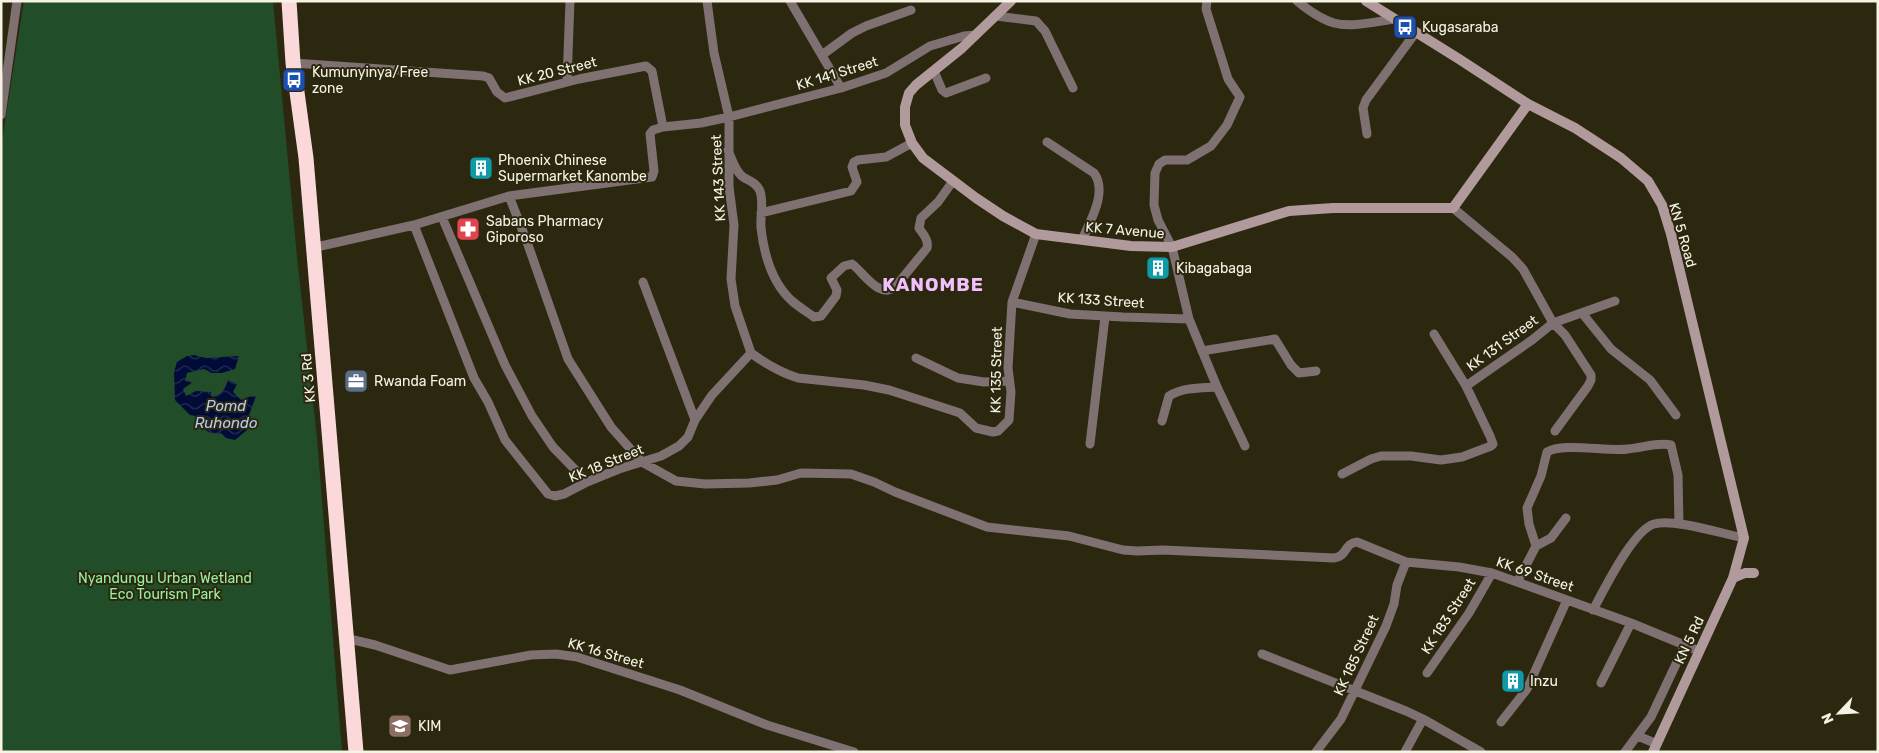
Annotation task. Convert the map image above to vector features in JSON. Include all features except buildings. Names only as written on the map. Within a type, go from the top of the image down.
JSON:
[{"type":"highway","name":"KK 3 Rd","points":[[289,1],[293,63],[306,158],[312,248],[356,752]]},
{"type":"main road","name":"KK 7 Avenue","points":[[1011,1],[976,35],[909,93],[904,107],[905,125],[912,143],[923,158],[1004,216],[1036,234],[1130,246],[1172,247],[1289,211],[1333,208],[1453,208]]},
{"type":"main road","name":"KN 5 Road","points":[[1366,1],[1528,104],[1575,128],[1621,158],[1648,181],[1662,205],[1671,234],[1744,538]]},
{"type":"main road","points":[[1453,208],[1528,104]]},
{"type":"main road","name":"KN 5 Rd","points":[[1655,748],[1733,578],[1744,538]]},
{"type":"main road","points":[[1733,578],[1745,572],[1754,573]]},
{"type":"street","points":[[1,114],[17,1]]},
{"type":"street","points":[[567,82],[570,1]]},
{"type":"street","name":"KK 143 Street","points":[[707,1],[714,53],[729,117],[729,187],[734,225],[731,279],[735,306],[751,352]]},
{"type":"street","points":[[790,1],[842,88]]},
{"type":"street","points":[[1207,1],[1206,10],[1228,79],[1240,97],[1227,124],[1211,146],[1188,160],[1165,160],[1159,164],[1155,173],[1154,205],[1158,220],[1172,247],[1190,319],[1202,351],[1245,446]]},
{"type":"street","points":[[1296,1],[1320,18],[1336,24],[1396,19]]},
{"type":"street","points":[[822,55],[852,33],[911,10]]},
{"type":"street","points":[[996,16],[1036,21],[1045,31],[1073,88]]},
{"type":"street","points":[[1366,134],[1363,108],[1366,100],[1416,32]]},
{"type":"street","name":"KK 141 Street","points":[[729,117],[842,88],[886,73],[930,46],[964,36],[976,35]]},
{"type":"street","name":"KK 20 Street","points":[[293,63],[483,76],[489,78],[497,92],[506,98],[641,66],[650,67],[663,127]]},
{"type":"street","points":[[934,71],[942,90],[946,93],[986,78]]},
{"type":"street","points":[[312,248],[414,225],[509,196],[652,177],[654,171],[650,134],[653,130],[729,117]]},
{"type":"street","points":[[1047,142],[1094,173],[1098,178],[1098,201],[1082,240]]},
{"type":"street","points":[[761,213],[851,191],[857,182],[852,167],[854,162],[886,157],[912,143]]},
{"type":"street","points":[[728,150],[742,176],[752,181],[758,187],[762,198],[761,227],[767,256],[780,288],[791,300],[814,317],[821,316],[837,293],[831,278],[844,266],[852,264],[868,280],[883,291],[890,291],[895,287],[927,248],[926,238],[919,228],[921,218],[938,202],[953,181]]},
{"type":"street","points":[[509,196],[528,242],[568,359],[610,427],[642,462]]},
{"type":"street","name":"KK 131 Street","points":[[1453,208],[1512,256],[1531,282],[1553,323],[1565,335],[1591,375],[1592,380],[1555,431]]},
{"type":"street","points":[[442,217],[505,364],[532,416],[553,447],[587,482]]},
{"type":"street","name":"KK 18 Street","points":[[414,225],[474,378],[488,402],[505,440],[548,494],[555,496],[564,494],[587,482],[661,456],[679,446],[688,437],[695,420],[712,395],[751,352]]},
{"type":"street","name":"KK 135 Street","points":[[751,352],[771,368],[787,375],[798,378],[864,384],[889,390],[960,413],[976,428],[993,432],[1002,428],[1009,420],[1011,392],[1008,368],[1012,302],[1036,234]]},
{"type":"street","points":[[643,282],[695,420]]},
{"type":"street","name":"KK 131 Street","points":[[1466,386],[1553,323],[1615,301]]},
{"type":"street","name":"KK 133 Street","points":[[1012,302],[1043,310],[1070,314],[1105,317],[1190,319]]},
{"type":"street","points":[[1582,313],[1611,349],[1650,380],[1676,415]]},
{"type":"street","points":[[1090,444],[1105,317]]},
{"type":"street","name":"KK 131 Street","points":[[1342,474],[1381,456],[1453,459],[1489,449],[1493,444],[1466,386],[1434,334]]},
{"type":"street","points":[[1202,351],[1275,339],[1299,373],[1316,370]]},
{"type":"street","points":[[916,358],[958,378],[984,382],[1009,381]]},
{"type":"street","points":[[1162,421],[1170,396],[1175,392],[1217,387]]},
{"type":"street","points":[[1536,546],[1527,517],[1527,508],[1541,476],[1547,452],[1554,449],[1570,447],[1618,450],[1671,445],[1678,475],[1679,524]]},
{"type":"street","name":"KK 69 Street","points":[[642,462],[676,481],[705,484],[762,482],[802,473],[851,474],[987,527],[1069,536],[1137,552],[1163,550],[1334,558],[1345,554],[1348,545],[1352,542],[1357,542],[1406,562],[1459,567],[1492,573],[1518,581],[1631,623],[1699,651]]},
{"type":"street","points":[[1518,581],[1536,546],[1551,538],[1566,518]]},
{"type":"street","points":[[1593,610],[1635,539],[1652,525],[1657,523],[1679,524],[1744,538]]},
{"type":"street","name":"KK 185 Street","points":[[1316,752],[1341,719],[1386,626],[1394,604],[1397,585],[1406,562]]},
{"type":"street","name":"KK 183 Street","points":[[1427,673],[1469,613],[1492,573]]},
{"type":"street","points":[[1501,722],[1527,689],[1567,600]]},
{"type":"street","points":[[1601,684],[1631,623]]},
{"type":"street","name":"KK 16 Street","points":[[346,638],[375,645],[450,670],[531,655],[556,654],[577,657],[680,690],[767,725],[854,752]]},
{"type":"street","points":[[1625,752],[1651,717],[1685,645]]},
{"type":"street","points":[[1262,654],[1423,718],[1481,752]]},
{"type":"street","points":[[1405,752],[1423,718]]},
{"type":"street","points":[[1638,736],[1655,748]]},
{"type":"green space","name":"Nyandungu Urban Wetland Eco Tourism Park","points":[[24,1],[273,1],[297,257],[317,438],[342,752],[1,752],[1,147]]},
{"type":"water","name":"Pomd Ruhondo","points":[[194,355],[206,358],[239,356],[235,369],[222,373],[212,373],[204,369],[187,373],[185,381],[193,382],[183,389],[186,396],[196,391],[211,392],[212,397],[223,391],[228,380],[237,384],[233,392],[241,400],[256,396],[249,415],[247,430],[235,440],[226,438],[221,433],[211,433],[206,430],[199,423],[201,417],[190,415],[175,400],[174,372],[177,362],[187,356]]},
{"type":"place","name":"Kugasaraba","points":[[1405,27]]},
{"type":"place","name":"Kumunyinya/Free zone","points":[[294,80]]},
{"type":"place","name":"Phoenix Chinese Supermarket Kanombe","points":[[481,168]]},
{"type":"place","name":"Sabans Pharmacy Giporoso","points":[[468,229]]},
{"type":"place","name":"Kibagabaga","points":[[1158,268]]},
{"type":"place","name":"Rwanda Foam","points":[[356,381]]},
{"type":"place","name":"Inzu","points":[[1513,681]]},
{"type":"place","name":"KIM","points":[[400,726]]},
{"type":"district","name":"KANOMBE","points":[[933,284]]}]
